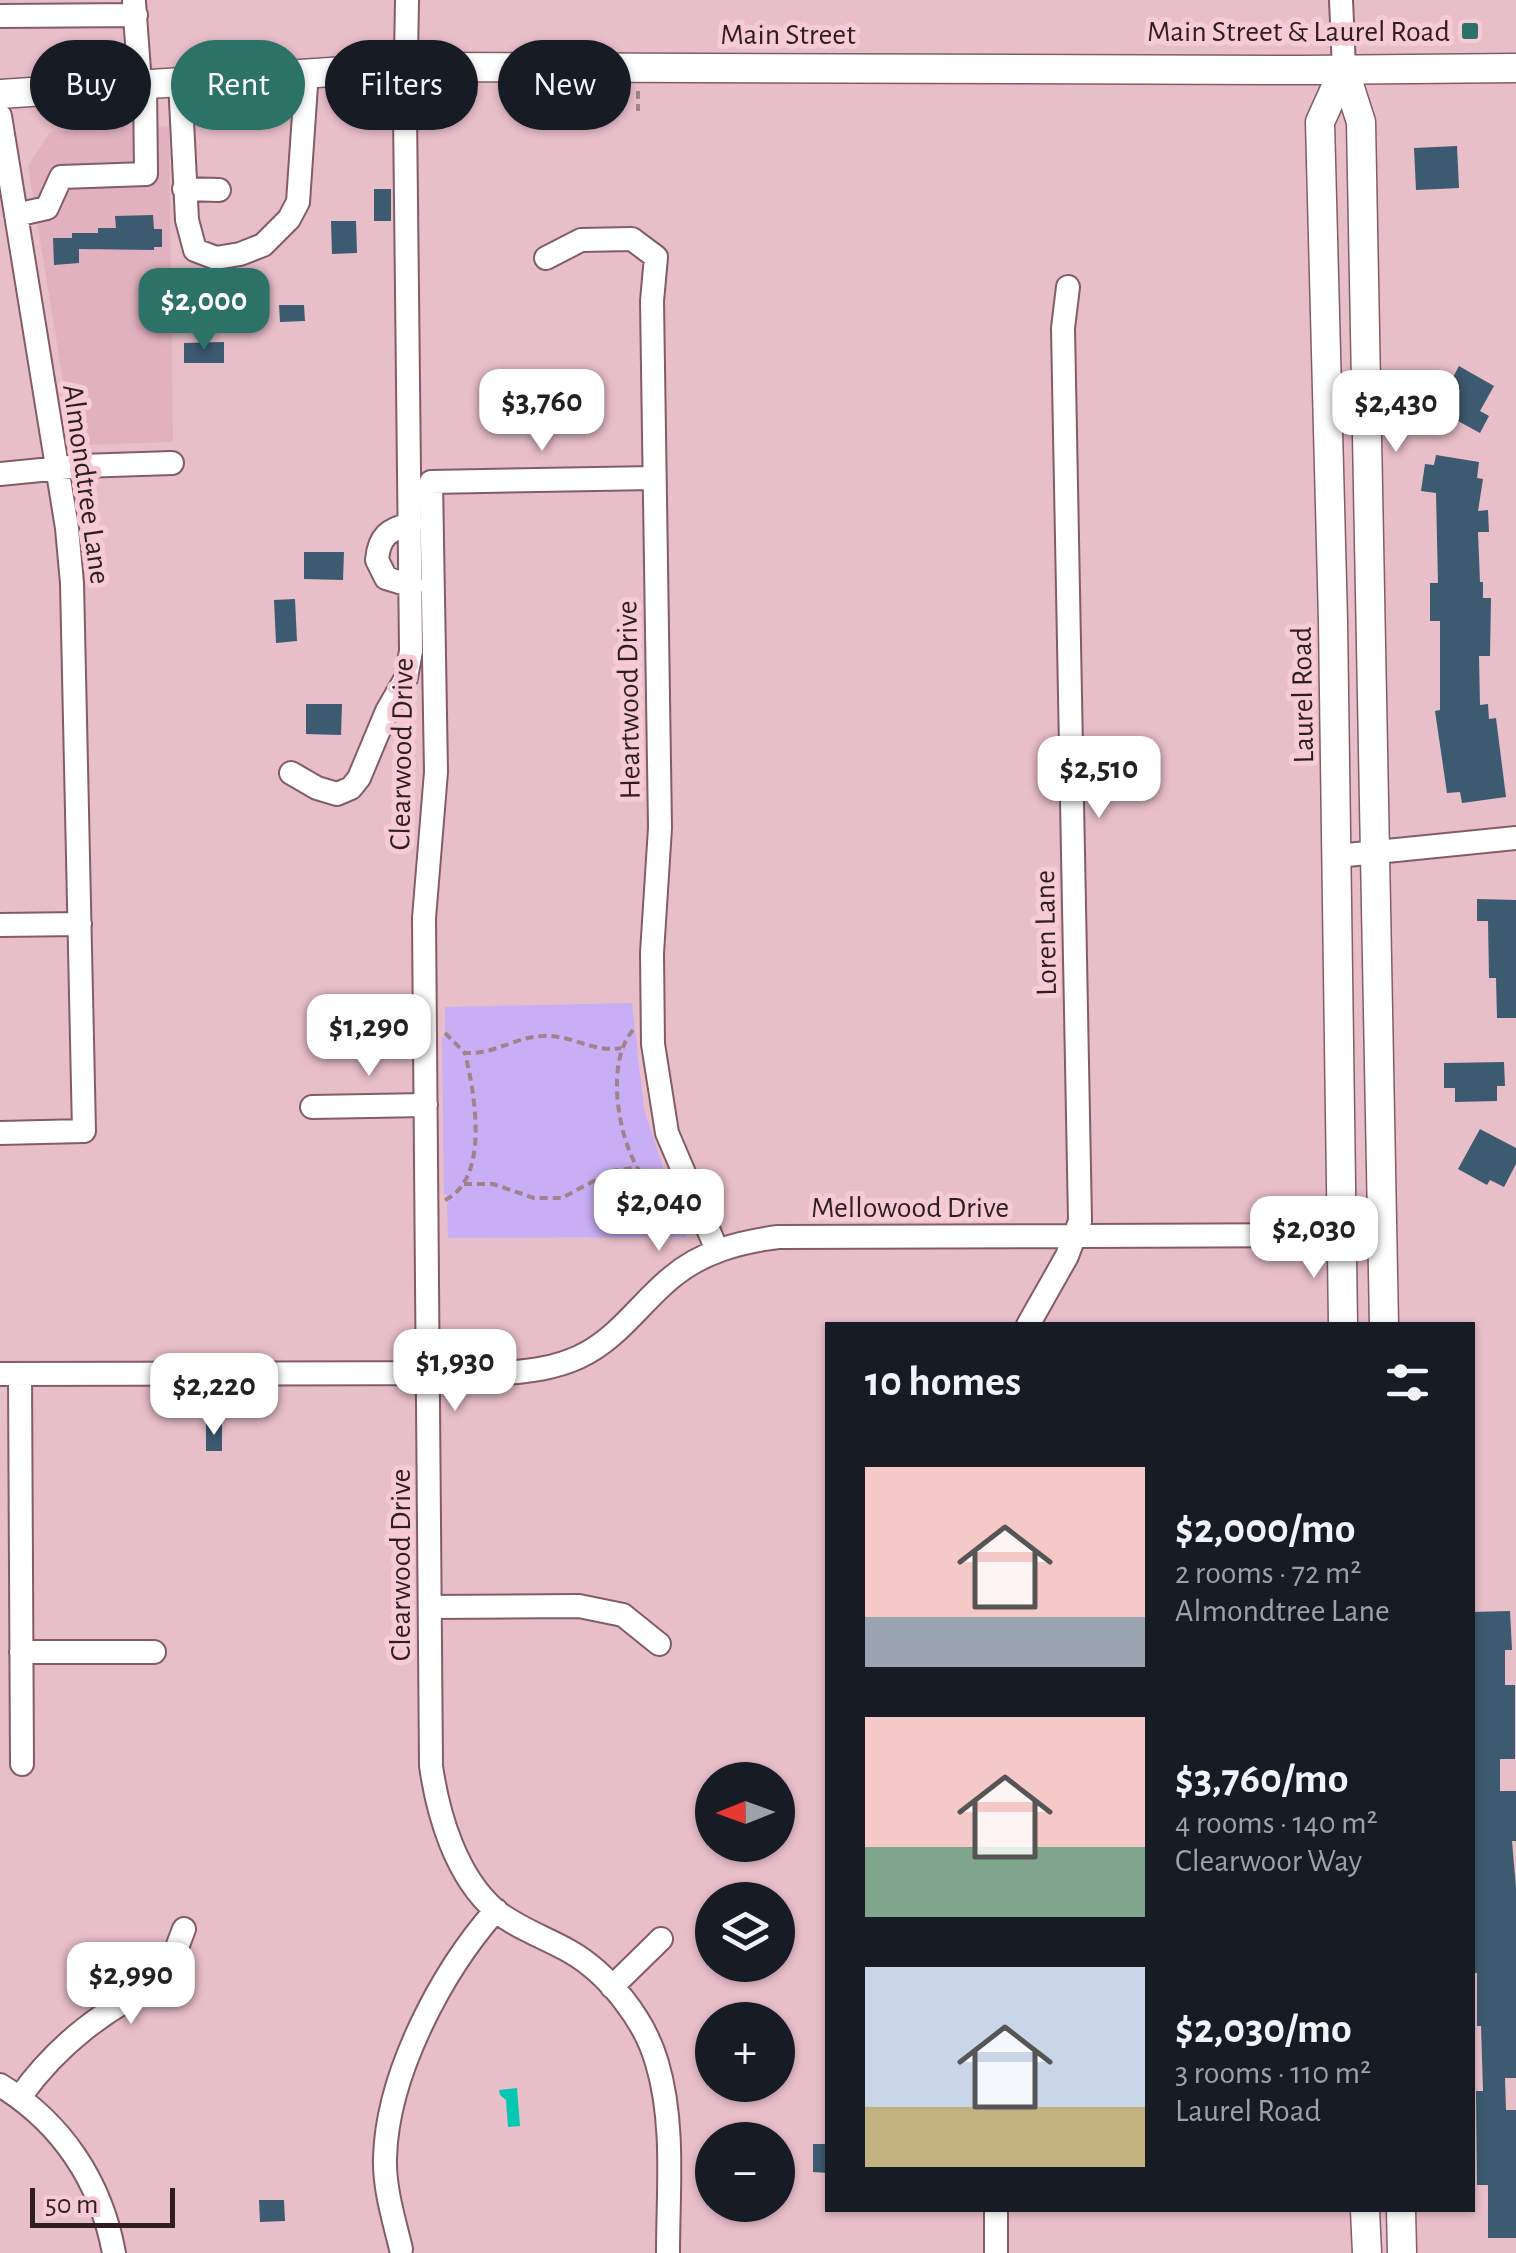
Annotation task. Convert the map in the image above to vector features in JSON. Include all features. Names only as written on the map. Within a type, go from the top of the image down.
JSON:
[{"type":"main road","name":"Main Street","points":[[478,66],[1516,68]]},
{"type":"main road","name":"Laurel Road","points":[[1344,69],[1361,122],[1384,1322]]},
{"type":"main road","name":"Laurel Road","points":[[1343,1322],[1320,122],[1344,69]]},
{"type":"main road","name":"Main Street","points":[[307,71],[325,70]]},
{"type":"main road","name":"Main Street","points":[[0,94],[30,92]]},
{"type":"main road","points":[[1365,2212],[1366,2253]]},
{"type":"main road","points":[[1402,2212],[1402,2253]]},
{"type":"street","points":[[406,40],[407,0]]},
{"type":"street","name":"Laurel Road","points":[[1341,0],[1344,69]]},
{"type":"street","points":[[0,16],[135,8],[138,40]]},
{"type":"street","points":[[182,130],[187,220],[195,250],[216,258],[263,246],[277,234],[298,202],[307,71]]},
{"type":"street","name":"Almondtree Lane","points":[[0,116],[72,583],[84,1131],[0,1133]]},
{"type":"street","points":[[16,215],[47,208],[61,176],[146,174],[144,130]]},
{"type":"street","points":[[291,773],[316,788],[337,794],[351,788],[406,678],[411,651],[407,130]]},
{"type":"street","points":[[184,189],[219,190]]},
{"type":"street","name":"Heartwood Drive","points":[[546,258],[581,240],[632,240],[656,256],[652,301],[660,828],[652,953],[653,1044],[667,1134],[717,1250]]},
{"type":"street","name":"Loren Lane","points":[[1030,1322],[1080,1221],[1063,348],[1068,286]]},
{"type":"street","points":[[0,474],[172,463]]},
{"type":"street","name":"Clearwood Drive","points":[[654,478],[431,482],[436,772],[424,918],[431,1766],[437,1807],[454,1853],[496,1910],[575,1954],[632,2010],[657,2060],[667,2112],[668,2253]]},
{"type":"street","points":[[411,515],[383,538],[377,560],[386,578],[412,586]]},
{"type":"street","points":[[1337,856],[1516,838]]},
{"type":"street","points":[[0,925],[80,924]]},
{"type":"street","points":[[312,1106],[426,1105]]},
{"type":"street","name":"Mellowood Drive","points":[[10,1374],[428,1374],[544,1369],[581,1356],[620,1331],[669,1278],[717,1250],[778,1238],[1382,1234]]},
{"type":"street","points":[[10,1374],[22,1652],[22,1764]]},
{"type":"street","points":[[430,1606],[579,1606],[623,1615],[658,1644]]},
{"type":"street","points":[[22,1652],[154,1652]]},
{"type":"street","points":[[401,2249],[384,2163],[391,2106],[399,2078],[450,1969],[496,1910]]},
{"type":"street","points":[[114,2253],[108,2219],[81,2162],[45,2119],[10,2091],[123,2000],[165,1979],[184,1929]]},
{"type":"street","points":[[612,1987],[661,1939]]},
{"type":"street","points":[[996,2212],[996,2253]]},
{"type":"path","points":[[635,1029],[622,1048],[617,1081],[619,1117],[637,1167],[676,1204]]},
{"type":"path","points":[[444,1032],[465,1053],[476,1102],[477,1133],[464,1184],[446,1200]]},
{"type":"path","points":[[465,1053],[491,1052],[527,1037],[547,1035],[596,1050],[622,1048]]},
{"type":"path","points":[[464,1184],[493,1184],[534,1198],[562,1198],[612,1170],[637,1167]]},
{"type":"shaded area","points":[[169,126],[173,442],[83,445],[72,436],[28,166],[50,132],[151,130]]},
{"type":"shaded area","points":[[632,1003],[644,1109],[686,1237],[448,1238],[444,1194],[445,1007]]},
{"type":"shaded area","points":[[517,2088],[520,2126],[508,2127],[506,2100],[499,2090]]},
{"type":"building","points":[[1457,146],[1459,188],[1416,190],[1414,148]]},
{"type":"building","points":[[374,189],[391,189],[391,221],[374,221]]},
{"type":"building","points":[[153,215],[154,229],[162,229],[162,247],[79,249],[79,263],[54,265],[53,238],[116,228],[115,216]]},
{"type":"building","points":[[331,221],[356,221],[357,253],[332,254]]},
{"type":"building","points":[[279,305],[304,305],[305,321],[280,322]]},
{"type":"building","points":[[224,342],[224,363],[184,363],[184,343]]},
{"type":"building","points":[[1459,366],[1494,386],[1480,411],[1489,416],[1480,433],[1436,409]]},
{"type":"building","points":[[1436,455],[1479,462],[1477,478],[1483,479],[1478,511],[1488,510],[1489,532],[1478,532],[1480,582],[1483,598],[1491,598],[1490,656],[1479,656],[1480,705],[1488,704],[1489,719],[1496,718],[1506,797],[1462,803],[1460,792],[1447,793],[1435,711],[1440,710],[1440,621],[1430,621],[1430,583],[1438,583],[1436,493],[1421,491],[1425,464],[1434,465]]},
{"type":"building","points":[[304,552],[344,552],[343,580],[304,579]]},
{"type":"building","points":[[295,599],[297,641],[276,643],[274,600]]},
{"type":"building","points":[[306,704],[342,704],[341,735],[306,734]]},
{"type":"building","points":[[1477,899],[1516,900],[1516,1018],[1497,1018],[1496,978],[1489,978],[1488,921],[1477,921]]},
{"type":"building","points":[[1504,1062],[1505,1086],[1497,1086],[1497,1101],[1455,1102],[1455,1088],[1444,1088],[1444,1063]]},
{"type":"building","points":[[1480,1129],[1516,1148],[1516,1164],[1504,1187],[1490,1180],[1487,1185],[1458,1169]]},
{"type":"building","points":[[206,1424],[222,1424],[222,1451],[206,1451]]},
{"type":"building","points":[[1510,1611],[1512,1650],[1505,1650],[1505,1685],[1515,1685],[1515,1759],[1500,1759],[1500,1791],[1516,1791],[1516,1841],[1512,1841],[1516,1888],[1516,2078],[1505,2078],[1506,2110],[1516,2110],[1516,2238],[1488,2238],[1488,2185],[1477,2185],[1476,2091],[1483,2091],[1475,1973],[1475,1612]]},
{"type":"building","points":[[813,2144],[825,2144],[825,2173],[813,2172]]},
{"type":"building","points":[[259,2200],[284,2200],[285,2221],[260,2222]]},
{"type":"place","name":"Main Street & Laurel Road","points":[[1470,31]]}]
